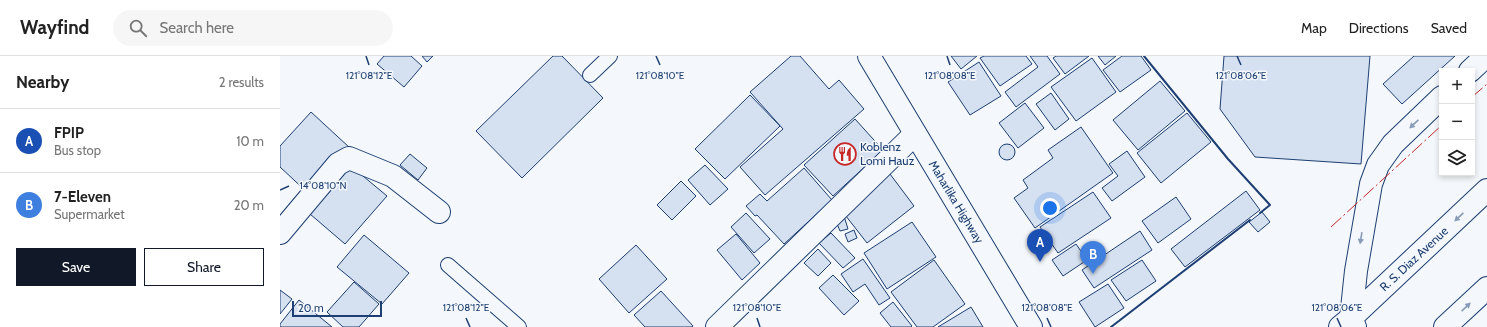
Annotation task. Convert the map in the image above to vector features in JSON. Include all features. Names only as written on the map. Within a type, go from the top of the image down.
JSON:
[{"type":"main road","name":"Maharlika Highway","points":[[869,56],[1031,327]]},
{"type":"main road","points":[[1473,68],[1486,56]]},
{"type":"main road","points":[[1349,324],[1362,230],[1371,184],[1378,165],[1393,144],[1439,100]]},
{"type":"main road","points":[[717,327],[915,134]]},
{"type":"main road","points":[[280,233],[338,164],[349,158],[392,176],[439,212]]},
{"type":"main road","name":"R. S. Diaz Avenue","points":[[1349,324],[1487,190]]},
{"type":"main road","points":[[1446,327],[1487,288]]},
{"type":"lane","points":[[590,76],[610,56]]},
{"type":"lane","points":[[448,265],[519,327]]},
{"type":"building","points":[[384,56],[411,56],[422,66],[404,87],[377,64]]},
{"type":"building","points":[[422,56],[433,56],[427,62]]},
{"type":"building","points":[[553,56],[562,56],[603,98],[522,178],[476,131]]},
{"type":"building","points":[[791,56],[800,56],[829,89],[839,80],[864,109],[765,195],[740,167],[783,129],[750,92]]},
{"type":"building","points":[[951,56],[977,56],[961,69]]},
{"type":"building","points":[[984,56],[1026,56],[1032,64],[1000,86],[980,58]]},
{"type":"building","points":[[1030,56],[1047,56],[1060,74],[1016,107],[1005,92],[1038,67]]},
{"type":"building","points":[[1056,56],[1089,56],[1065,74],[1053,58]]},
{"type":"building","points":[[1098,56],[1116,56],[1105,65]]},
{"type":"building","points":[[1122,56],[1141,56],[1151,70],[1120,92],[1103,70]]},
{"type":"building","points":[[1224,56],[1370,56],[1361,164],[1255,157],[1220,109]]},
{"type":"building","points":[[1414,56],[1455,56],[1442,68],[1439,68],[1439,70],[1402,104],[1383,84]]},
{"type":"building","points":[[1092,58],[1116,92],[1076,121],[1051,87]]},
{"type":"building","points":[[979,62],[1001,96],[970,115],[948,82]]},
{"type":"building","points":[[1160,81],[1185,111],[1138,150],[1113,120]]},
{"type":"building","points":[[1051,93],[1069,119],[1055,130],[1036,104]]},
{"type":"building","points":[[750,95],[780,126],[725,179],[695,149]]},
{"type":"building","points":[[1025,103],[1044,128],[1018,148],[999,123]]},
{"type":"building","points":[[311,112],[350,148],[309,194],[280,167],[280,146]]},
{"type":"building","points":[[1187,113],[1211,142],[1161,183],[1137,153]]},
{"type":"building","points":[[855,119],[883,150],[833,196],[804,165]]},
{"type":"building","points":[[1081,127],[1113,173],[1035,228],[1014,198],[1028,188],[1023,180],[1053,158],[1048,150]]},
{"type":"building","points":[[1007,144],[1014,149],[1015,152],[1010,159],[1007,160],[1000,155],[999,152],[1004,145]]},
{"type":"building","points":[[1127,151],[1145,177],[1112,201],[1102,188],[1118,176],[1109,164]]},
{"type":"building","points":[[410,154],[427,168],[418,180],[400,165]]},
{"type":"building","points":[[705,165],[728,189],[710,205],[688,180]]},
{"type":"building","points":[[351,166],[387,196],[345,244],[310,214]]},
{"type":"building","points":[[804,168],[832,200],[784,244],[757,215],[755,216],[746,206],[760,194],[767,201]]},
{"type":"building","points":[[890,174],[914,206],[867,243],[842,211]]},
{"type":"building","points":[[681,181],[696,196],[672,220],[657,205]]},
{"type":"building","points":[[1246,191],[1260,210],[1185,267],[1171,249]]},
{"type":"building","points":[[1093,192],[1111,218],[1058,253],[1040,227]]},
{"type":"building","points":[[1176,197],[1191,219],[1158,243],[1142,221]]},
{"type":"building","points":[[1262,212],[1270,222],[1258,232],[1249,222]]},
{"type":"building","points":[[746,213],[770,239],[754,253],[731,227]]},
{"type":"building","points":[[844,216],[848,229],[840,231],[835,219]]},
{"type":"building","points":[[912,222],[936,257],[887,289],[864,253]]},
{"type":"building","points":[[854,230],[857,238],[848,242],[845,234]]},
{"type":"building","points":[[1140,231],[1152,250],[1094,288],[1082,270]]},
{"type":"building","points":[[831,233],[855,258],[843,268],[819,243]]},
{"type":"building","points":[[736,234],[760,263],[742,280],[717,250]]},
{"type":"building","points":[[364,235],[409,273],[382,304],[337,267]]},
{"type":"building","points":[[1076,244],[1087,260],[1063,276],[1052,260]]},
{"type":"building","points":[[636,245],[667,279],[629,313],[599,279]]},
{"type":"building","points":[[818,249],[831,263],[818,276],[804,263]]},
{"type":"building","points":[[863,259],[890,298],[879,305],[865,284],[853,292],[841,274]]},
{"type":"building","points":[[934,260],[965,304],[933,327],[917,327],[891,292]]},
{"type":"building","points":[[1142,260],[1156,281],[1126,301],[1111,280]]},
{"type":"building","points":[[833,275],[859,301],[844,315],[819,288]]},
{"type":"building","points":[[354,282],[379,304],[359,327],[343,327],[327,312]]},
{"type":"building","points":[[1108,284],[1124,308],[1095,327],[1079,302]]},
{"type":"building","points":[[280,290],[292,299],[280,314]]},
{"type":"building","points":[[661,291],[693,326],[692,327],[645,327],[634,315]]},
{"type":"building","points":[[299,300],[332,327],[280,327],[280,324]]},
{"type":"building","points":[[893,302],[912,326],[911,327],[891,327],[880,313]]},
{"type":"building","points":[[971,307],[983,327],[938,327]]},
{"type":"wall","points":[[1144,56],[1228,159],[1270,205],[1260,213]]},
{"type":"wall","points":[[1111,327],[1250,220]]},
{"type":"power","points":[[1475,94],[1487,84]]},
{"type":"power","points":[[1331,227],[1439,128]]},
{"type":"place","name":"Koblenz Lomi Hauz","points":[[845,154]]},
{"type":"place","name":"FPIP","points":[[1040,262]]},
{"type":"place","name":"7-Eleven","points":[[1093,274]]}]
